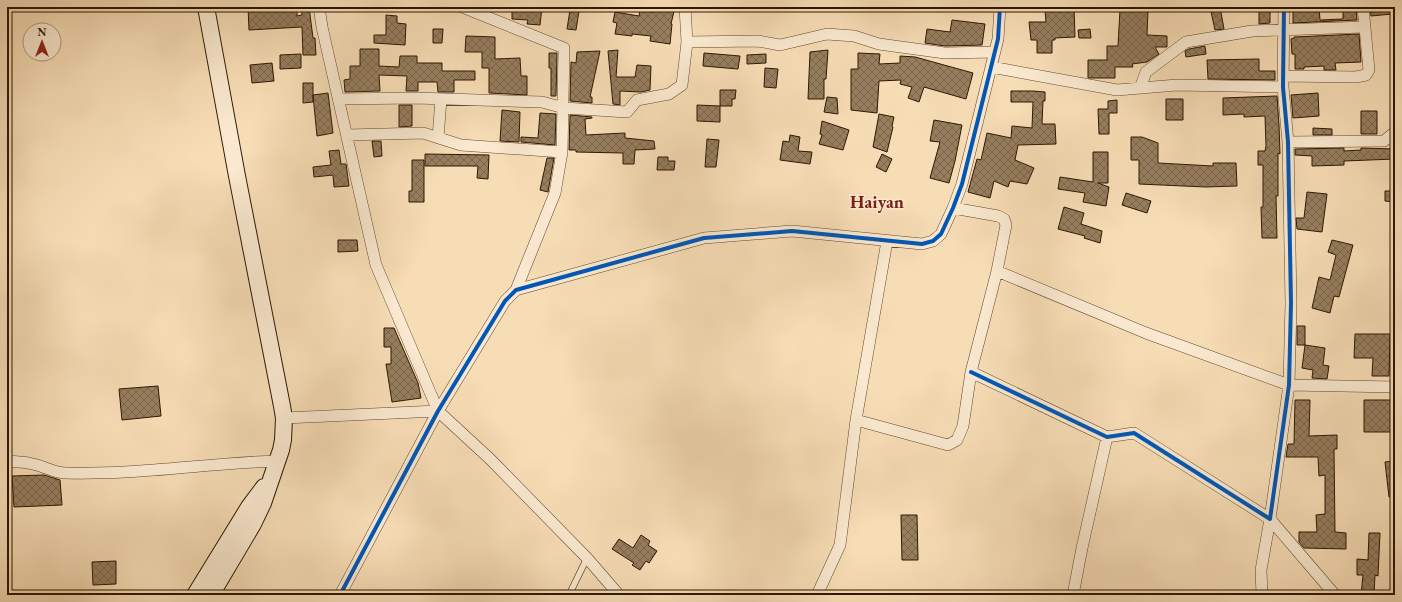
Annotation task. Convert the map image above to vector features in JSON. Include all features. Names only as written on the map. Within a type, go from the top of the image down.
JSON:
[{"type":"street","points":[[206,7],[284,418],[283,440],[259,514],[211,595]]},
{"type":"street","points":[[319,7],[322,27],[376,265],[438,411],[490,459],[588,558],[619,595]]},
{"type":"street","points":[[340,595],[438,411],[505,301],[516,290],[555,193],[562,152],[564,48],[462,7]]},
{"type":"street","points":[[338,99],[415,98],[542,102],[564,108],[628,112],[637,100],[669,94],[682,85],[687,42],[685,7]]},
{"type":"street","points":[[516,290],[704,238],[792,231],[922,244],[933,241],[941,234],[962,184],[998,39],[1000,7]]},
{"type":"street","points":[[1262,595],[1261,570],[1270,519],[1289,385],[1291,303],[1288,142],[1284,81],[1284,7]]},
{"type":"street","points":[[991,67],[1117,90],[1177,85],[1356,77],[1366,75],[1369,70],[1363,7]]},
{"type":"street","points":[[1140,88],[1146,72],[1186,42],[1252,31],[1365,27]]},
{"type":"street","points":[[687,42],[758,41],[780,45],[827,34],[854,36],[879,44],[945,53],[995,52]]},
{"type":"street","points":[[438,138],[441,99]]},
{"type":"street","points":[[1288,142],[1384,141],[1395,132]]},
{"type":"street","points":[[347,135],[423,133],[461,145],[562,152]]},
{"type":"street","points":[[856,420],[948,445],[957,440],[963,426],[971,372],[997,271],[1006,225],[1004,219],[998,216],[953,208]]},
{"type":"street","points":[[817,595],[840,545],[856,420],[887,241]]},
{"type":"street","points":[[997,271],[1146,333],[1289,385],[1395,386]]},
{"type":"street","points":[[971,372],[1107,437],[1134,433],[1270,519],[1336,595]]},
{"type":"street","points":[[284,418],[438,411]]},
{"type":"street","points":[[1074,595],[1082,548],[1107,437]]},
{"type":"street","points":[[7,462],[30,463],[53,471],[69,473],[147,471],[246,462],[277,461]]},
{"type":"street","points":[[196,595],[253,500],[270,482]]},
{"type":"lane","points":[[568,595],[588,558]]},
{"type":"building","points":[[248,7],[297,7],[297,16],[302,15],[302,7],[309,7],[313,38],[315,38],[316,55],[303,55],[302,27],[249,30]]},
{"type":"building","points":[[512,7],[542,7],[540,25],[527,24],[528,20],[512,19]]},
{"type":"building","points":[[655,7],[675,7],[671,24],[670,44],[650,41],[651,36],[615,34],[617,23],[613,22],[615,12],[639,16],[640,10],[654,12]]},
{"type":"building","points":[[1210,7],[1220,7],[1224,29],[1215,30]]},
{"type":"building","points":[[1259,7],[1270,7],[1270,23],[1259,24]]},
{"type":"building","points":[[1319,7],[1320,20],[1343,19],[1343,7],[1356,7],[1357,20],[1293,23],[1293,8]]},
{"type":"building","points":[[1370,7],[1392,7],[1392,14],[1371,16]]},
{"type":"building","points":[[1074,8],[1075,37],[1055,38],[1055,40],[1052,40],[1052,53],[1037,53],[1037,40],[1031,40],[1029,22],[1046,22],[1045,10]]},
{"type":"building","points":[[570,10],[579,11],[576,30],[567,29]]},
{"type":"building","points":[[1120,10],[1148,11],[1147,35],[1167,36],[1167,47],[1155,47],[1159,54],[1147,62],[1132,64],[1133,67],[1115,67],[1115,78],[1088,78],[1088,60],[1107,60],[1107,46],[1118,46]]},
{"type":"building","points":[[386,15],[397,16],[397,23],[406,24],[405,45],[374,43],[374,35],[386,35]]},
{"type":"building","points":[[952,20],[985,24],[982,45],[945,46],[925,43],[927,29],[950,32]]},
{"type":"building","points":[[433,29],[443,29],[442,43],[433,43]]},
{"type":"building","points":[[1090,29],[1091,38],[1079,38],[1078,30]]},
{"type":"building","points":[[1359,34],[1361,62],[1335,63],[1336,70],[1324,70],[1324,66],[1295,69],[1295,54],[1292,54],[1291,39],[1294,37]]},
{"type":"building","points":[[466,36],[495,37],[495,59],[520,58],[521,76],[527,76],[527,95],[489,93],[489,68],[482,68],[482,52],[465,52]]},
{"type":"building","points":[[1205,46],[1206,54],[1186,57],[1185,51]]},
{"type":"building","points":[[360,49],[379,49],[379,66],[399,67],[400,56],[417,56],[417,63],[442,63],[442,71],[475,71],[475,80],[454,80],[454,92],[438,92],[437,82],[418,82],[418,91],[406,91],[407,76],[379,75],[380,91],[345,92],[344,80],[350,79],[350,66],[360,66]]},
{"type":"building","points":[[618,50],[616,77],[635,77],[637,65],[651,66],[650,90],[641,92],[620,91],[620,105],[613,104],[608,51]]},
{"type":"building","points":[[828,50],[826,79],[824,79],[824,99],[808,99],[810,52]]},
{"type":"building","points":[[600,51],[590,97],[592,97],[592,103],[570,101],[571,62],[576,63],[577,52]]},
{"type":"building","points":[[549,53],[557,53],[556,96],[551,96],[551,68],[549,68]]},
{"type":"building","points":[[704,53],[740,56],[738,69],[703,66]]},
{"type":"building","points":[[858,53],[880,54],[879,64],[900,63],[900,56],[915,57],[973,73],[966,99],[924,87],[919,102],[908,98],[912,87],[900,84],[901,80],[879,81],[877,113],[851,110],[851,69],[858,69]]},
{"type":"building","points":[[301,54],[301,68],[280,69],[280,55]]},
{"type":"building","points":[[766,54],[766,63],[747,64],[747,55]]},
{"type":"building","points":[[1259,59],[1259,71],[1275,71],[1275,80],[1208,79],[1207,60]]},
{"type":"building","points":[[272,63],[274,81],[252,83],[250,65]]},
{"type":"building","points":[[765,68],[778,69],[776,88],[764,87]]},
{"type":"building","points":[[303,83],[313,83],[313,102],[303,103]]},
{"type":"building","points":[[720,90],[736,90],[735,99],[732,99],[732,106],[720,106]]},
{"type":"building","points":[[1011,91],[1045,92],[1042,124],[1055,124],[1056,144],[1018,145],[1015,160],[1034,168],[1027,184],[1010,181],[1008,187],[994,181],[990,198],[968,192],[977,159],[981,160],[987,133],[1011,138],[1012,126],[1032,128],[1033,102],[1011,102]]},
{"type":"building","points":[[328,93],[333,133],[317,136],[313,95]]},
{"type":"building","points":[[1318,93],[1319,116],[1293,118],[1291,95]]},
{"type":"building","points":[[1277,96],[1280,154],[1278,153],[1278,196],[1276,196],[1277,238],[1262,238],[1261,207],[1263,207],[1263,165],[1258,165],[1258,151],[1265,151],[1266,146],[1265,116],[1244,117],[1244,114],[1223,115],[1223,98]]},
{"type":"building","points":[[827,97],[837,98],[838,114],[824,112]]},
{"type":"building","points":[[1166,99],[1183,99],[1183,120],[1166,120]]},
{"type":"building","points":[[1117,100],[1117,113],[1109,113],[1109,134],[1099,134],[1098,109],[1108,109],[1108,101]]},
{"type":"building","points":[[399,105],[412,105],[412,126],[399,127]]},
{"type":"building","points":[[697,105],[720,106],[720,122],[697,121]]},
{"type":"building","points":[[502,110],[520,112],[519,142],[500,141]]},
{"type":"building","points":[[1361,111],[1377,111],[1377,134],[1361,134]]},
{"type":"building","points":[[540,113],[556,114],[555,145],[521,142],[521,137],[538,138]]},
{"type":"building","points":[[879,114],[894,117],[887,152],[873,147]]},
{"type":"building","points":[[570,115],[592,117],[585,119],[586,135],[625,133],[625,138],[654,141],[655,149],[635,150],[634,164],[623,164],[623,153],[576,152],[576,150],[569,150]]},
{"type":"building","points":[[934,120],[962,125],[949,183],[930,178],[940,142],[930,141]]},
{"type":"building","points":[[822,121],[849,130],[843,150],[819,144],[822,135],[820,134]]},
{"type":"building","points":[[1313,128],[1332,129],[1332,135],[1313,135]]},
{"type":"building","points":[[790,135],[800,137],[798,151],[812,152],[810,164],[780,160],[783,141],[789,142]]},
{"type":"building","points":[[1131,137],[1142,137],[1158,143],[1158,163],[1213,166],[1213,163],[1236,163],[1237,186],[1206,187],[1139,184],[1139,160],[1131,160]]},
{"type":"building","points":[[707,139],[719,140],[716,167],[705,167]]},
{"type":"building","points":[[372,141],[381,141],[382,156],[374,157]]},
{"type":"building","points":[[1344,148],[1344,151],[1361,150],[1361,148],[1395,149],[1395,159],[1344,161],[1344,165],[1312,166],[1312,156],[1295,155],[1295,149]]},
{"type":"building","points":[[339,150],[341,164],[346,164],[349,186],[334,187],[333,175],[314,177],[313,167],[331,165],[329,151]]},
{"type":"building","points":[[1093,152],[1108,152],[1108,183],[1098,183],[1109,187],[1106,206],[1083,202],[1085,193],[1058,189],[1060,177],[1093,182]]},
{"type":"building","points":[[425,154],[489,155],[488,179],[477,178],[478,166],[425,166]]},
{"type":"building","points":[[882,154],[892,159],[886,172],[876,167]]},
{"type":"building","points":[[658,157],[668,157],[668,161],[675,161],[674,170],[657,170]]},
{"type":"building","points":[[547,158],[554,158],[548,192],[540,190]]},
{"type":"building","points":[[412,160],[424,160],[424,202],[409,202],[409,191],[412,191]]},
{"type":"building","points":[[1385,191],[1395,191],[1395,202],[1385,201]]},
{"type":"building","points":[[1307,192],[1327,194],[1322,232],[1297,229],[1296,218],[1304,218]]},
{"type":"building","points":[[1126,193],[1151,201],[1147,213],[1122,205]]},
{"type":"building","points":[[1064,207],[1084,213],[1081,224],[1102,231],[1100,243],[1084,238],[1085,236],[1058,229]]},
{"type":"building","points":[[338,240],[357,240],[358,251],[338,252]]},
{"type":"building","points":[[1332,240],[1353,245],[1339,297],[1334,296],[1330,313],[1312,308],[1319,277],[1330,280],[1336,255],[1328,252]]},
{"type":"building","points":[[1297,326],[1305,326],[1305,345],[1297,345]]},
{"type":"building","points":[[384,328],[394,328],[418,383],[421,398],[392,402],[386,364],[391,364],[391,347],[384,347]]},
{"type":"building","points":[[1355,334],[1390,334],[1389,376],[1372,376],[1373,358],[1354,358]]},
{"type":"building","points":[[1305,345],[1325,348],[1323,365],[1329,366],[1327,379],[1312,378],[1313,370],[1302,368]]},
{"type":"building","points":[[158,386],[161,416],[122,420],[119,389]]},
{"type":"building","points":[[1295,400],[1310,400],[1309,436],[1337,435],[1337,449],[1334,449],[1335,532],[1346,533],[1346,549],[1304,548],[1299,542],[1299,532],[1317,532],[1316,515],[1325,514],[1325,475],[1319,476],[1318,457],[1286,457],[1288,444],[1294,444]]},
{"type":"building","points":[[1364,400],[1391,400],[1392,432],[1364,432]]},
{"type":"building","points":[[1395,461],[1395,496],[1389,497],[1385,462]]},
{"type":"building","points":[[44,475],[60,480],[62,505],[14,507],[12,476]]},
{"type":"building","points":[[901,515],[917,515],[918,560],[902,560]]},
{"type":"building","points":[[1369,533],[1380,533],[1378,576],[1375,575],[1374,595],[1361,595],[1363,575],[1357,575],[1357,559],[1368,560]]},
{"type":"building","points":[[641,535],[650,541],[648,545],[657,551],[649,563],[646,561],[640,570],[632,565],[634,563],[612,549],[619,539],[633,548]]},
{"type":"building","points":[[116,561],[116,584],[93,585],[92,562]]},
{"type":"cycle path","points":[[340,595],[438,411],[505,301],[516,290],[704,238],[792,231],[922,244],[933,241],[941,234],[962,184],[998,39],[1000,7]]},
{"type":"cycle path","points":[[971,372],[1107,437],[1134,433],[1270,519],[1289,385],[1291,303],[1288,142],[1283,87],[1284,7]]},
{"type":"district","name":"Haiyan","points":[[877,201]]}]
